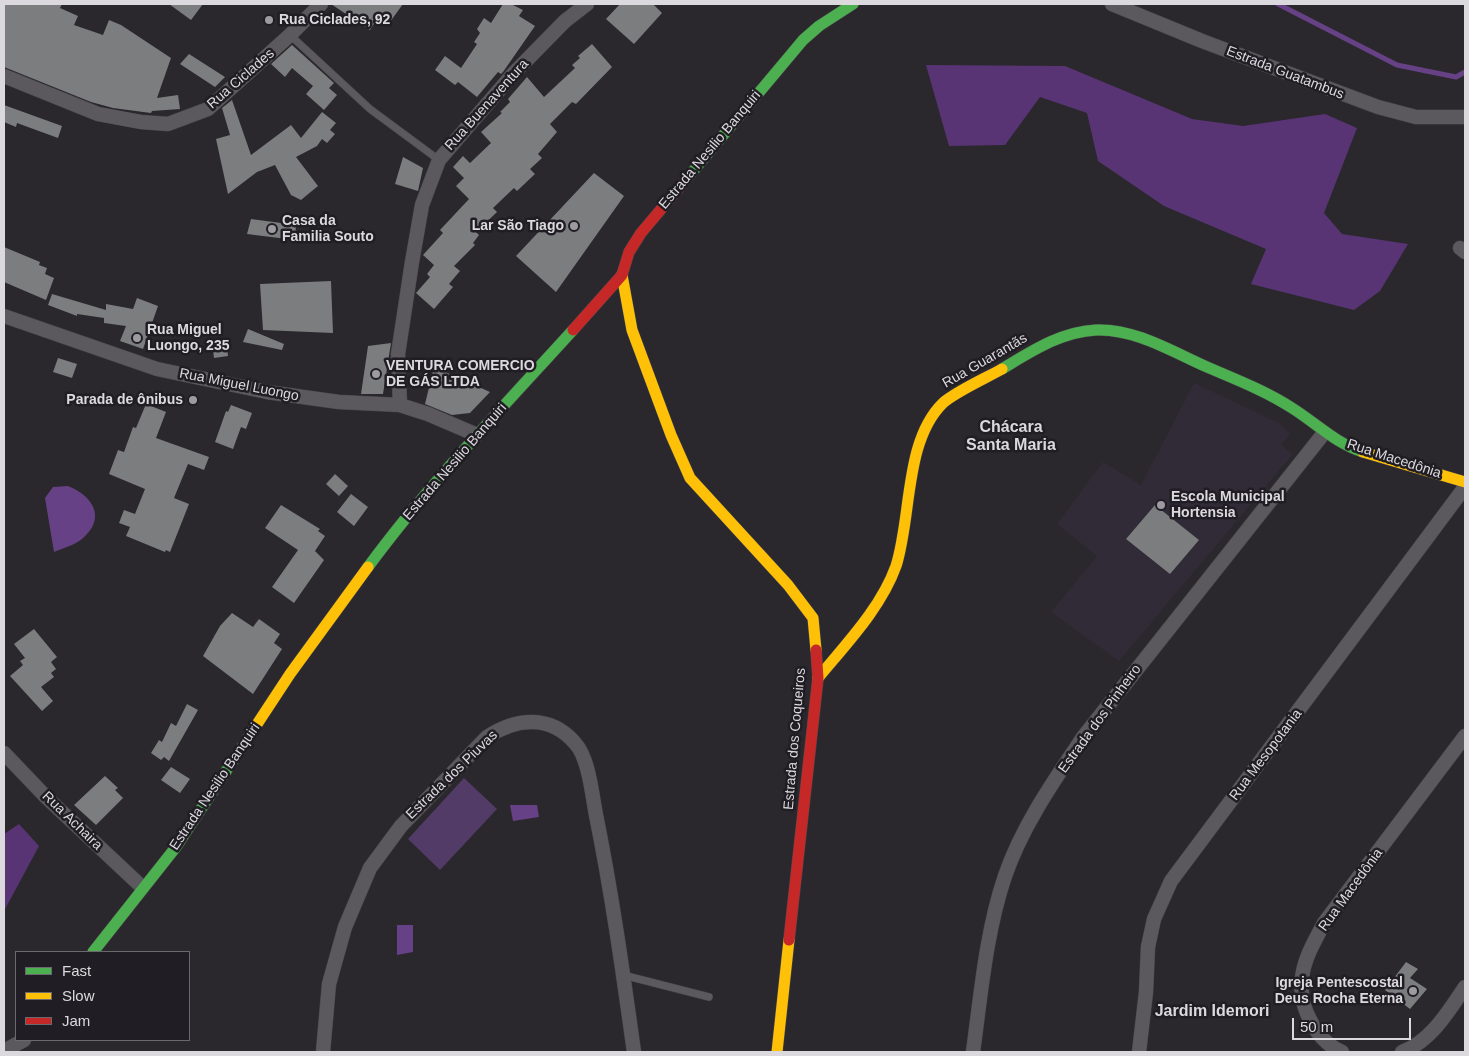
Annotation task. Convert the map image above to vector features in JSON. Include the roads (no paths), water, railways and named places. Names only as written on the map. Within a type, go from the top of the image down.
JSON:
[{"type":"street","name":"Rua Ciclades","points":[[4,76],[98,114],[141,122],[168,124],[208,109],[290,35],[321,4]]},
{"type":"street","name":"Rua Buenaventura","points":[[400,405],[398,354],[412,262],[422,205],[439,160],[526,61],[565,21],[587,4]]},
{"type":"street","name":"Estrada Nesilio Banquiri","points":[[94,951],[142,887],[176,847],[290,674],[387,542],[477,435],[622,275],[629,252],[640,233],[803,40],[819,26],[853,4]]},
{"type":"street","name":"Estrada Guatambus","points":[[1112,4],[1202,41],[1378,107],[1416,116],[1465,117]]},
{"type":"street","name":"Estrada dos Coqueiros","points":[[622,275],[632,330],[670,435],[690,478],[788,585],[813,618],[818,678],[777,1052]]},
{"type":"street","name":"Rua Miguel Luongo","points":[[4,316],[157,369],[267,392],[339,402],[400,405],[428,414],[477,435]]},
{"type":"street","name":"Rua Guarantãs","points":[[818,678],[872,610],[895,568],[904,538],[916,448],[935,413],[943,403],[1053,339],[1095,330],[1115,331],[1138,337],[1262,391],[1293,408],[1324,432]]},
{"type":"street","name":"Rua Macedônia","points":[[1324,432],[1357,450],[1465,482]]},
{"type":"street","name":"Estrada dos Pinheiro","points":[[972,1052],[993,923],[1006,874],[1018,846],[1063,767],[1084,736],[1324,432]]},
{"type":"street","name":"Rua Mesopotania","points":[[1140,1052],[1148,947],[1154,919],[1171,882],[1465,487]]},
{"type":"street","name":"Estrada dos Piuvas","points":[[323,1052],[329,984],[345,927],[370,868],[401,826],[486,737],[501,728],[517,722],[534,722],[553,726],[563,731],[577,744],[587,770],[611,890],[634,1052]]},
{"type":"street","name":"Rua Macedônia","points":[[1332,1050],[1313,1027],[1302,997],[1302,978],[1308,956],[1324,923],[1465,736]]},
{"type":"street","name":"Rua Achaira","points":[[4,753],[46,797],[142,887]]},
{"type":"street","points":[[1402,1052],[1414,1048],[1437,1026],[1465,987]]},
{"type":"street","points":[[4,1051],[22,1041]]},
{"type":"lane","points":[[290,35],[370,109],[439,160]]},
{"type":"lane","points":[[623,975],[709,997]]},
{"type":"waterway","points":[[1278,4],[1397,65],[1456,77],[1465,72]]},
{"type":"place","name":"Rua Ciclades, 92","points":[[269,20]]},
{"type":"place","name":"Lar São Tiago","points":[[574,226]]},
{"type":"place","name":"Casa da Familia Souto","points":[[272,229]]},
{"type":"place","name":"Rua Miguel Luongo, 235","points":[[137,338]]},
{"type":"place","name":"VENTURA COMERCIO DE GÁS LTDA","points":[[376,374]]},
{"type":"place","name":"Parada de ônibus","points":[[193,400]]},
{"type":"place","name":"Escola Municipal Hortensia","points":[[1161,505]]},
{"type":"place","name":"Igreja Pentescostal Deus Rocha Eterna","points":[[1413,991]]},
{"type":"district","name":"Chácara Santa Maria","points":[[1011,437]]},
{"type":"district","name":"Jardim Idemori","points":[[1212,1012]]}]
